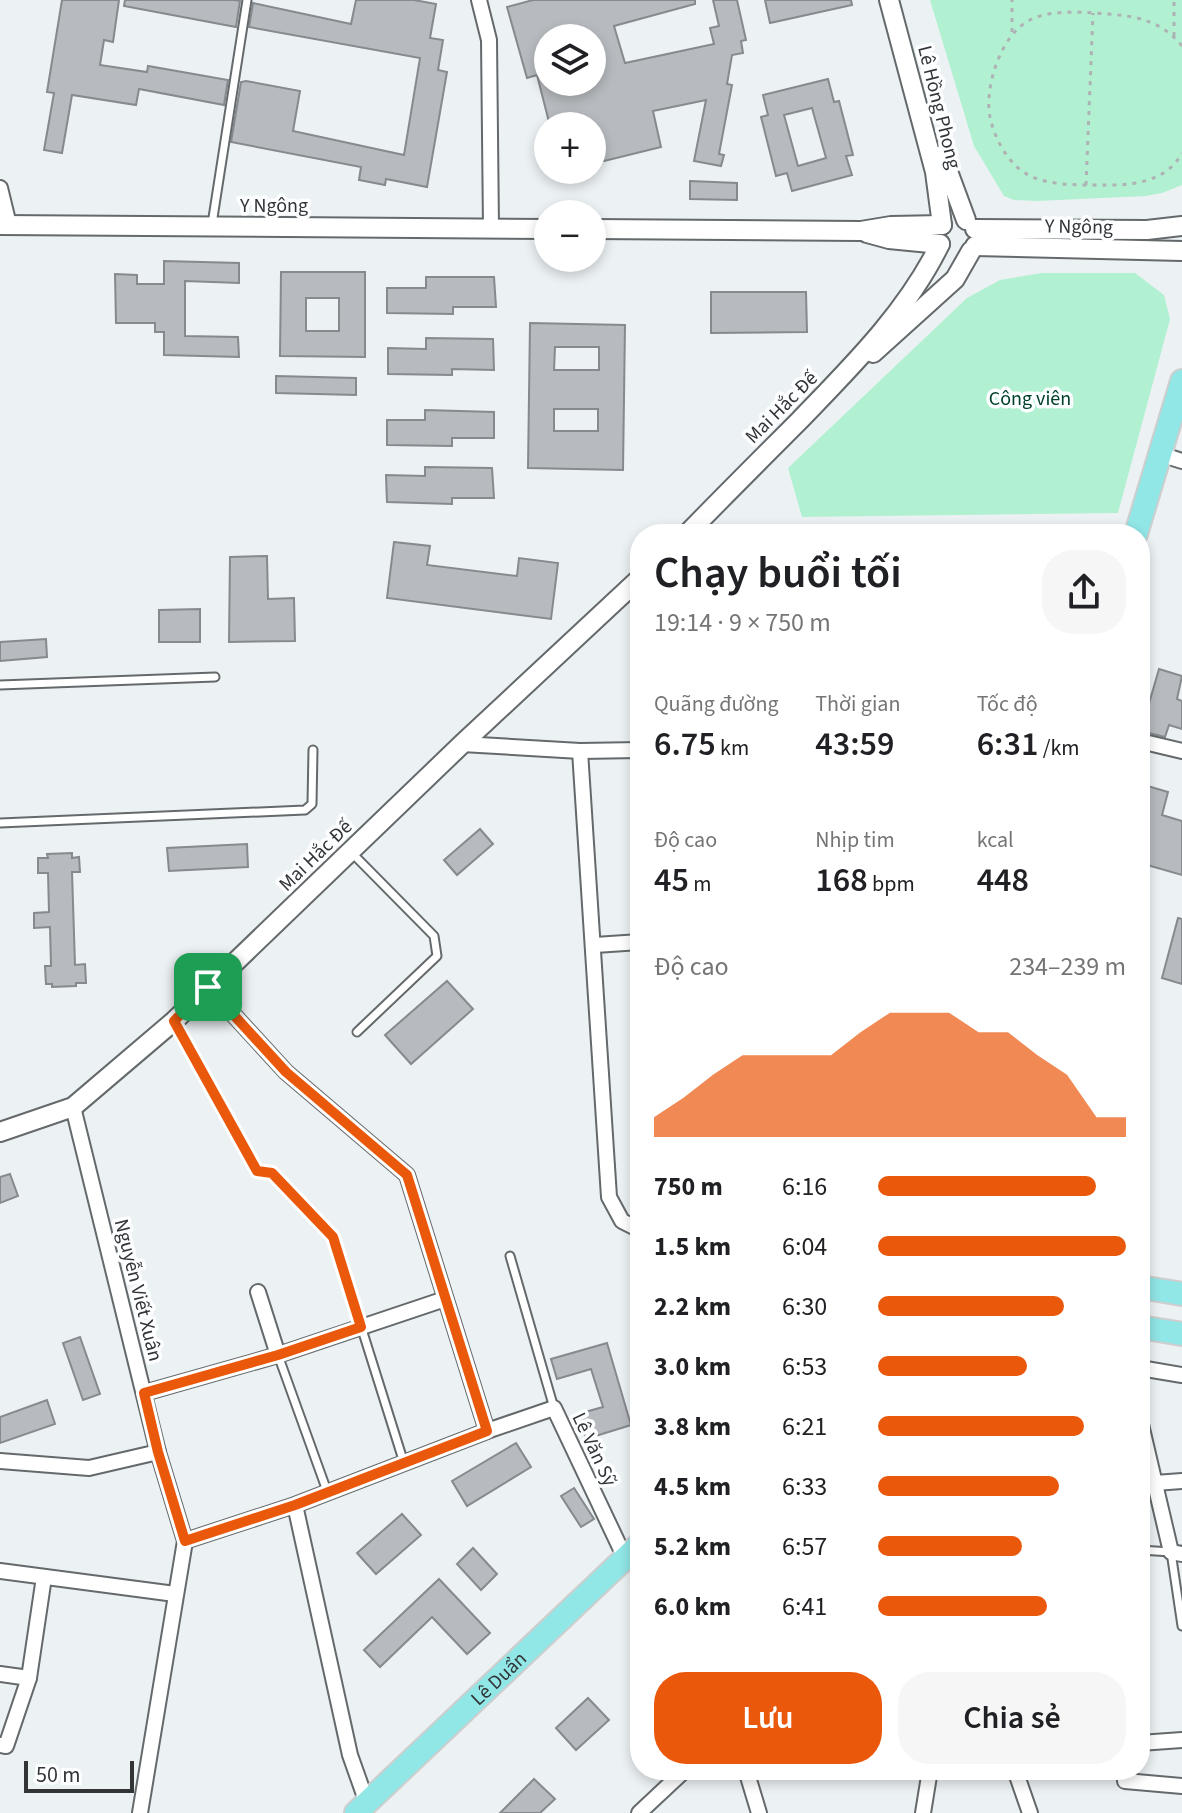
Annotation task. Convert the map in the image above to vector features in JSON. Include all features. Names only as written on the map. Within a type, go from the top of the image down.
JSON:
[{"type":"main road","points":[[1141,524],[1171,458],[1182,381]]},
{"type":"main road","points":[[1150,1289],[1182,1294]]},
{"type":"main road","points":[[1150,1329],[1182,1334]]},
{"type":"main road","name":"Lê Duẩn","points":[[362,1808],[630,1554]]},
{"type":"street","points":[[479,0],[489,40],[491,229]]},
{"type":"street","name":"Lê Hồng Phong","points":[[889,0],[935,172],[941,235]]},
{"type":"street","name":"Lê Hồng Phong","points":[[901,0],[946,170],[972,236]]},
{"type":"street","points":[[0,188],[5,225]]},
{"type":"street","points":[[606,229],[861,231],[891,226],[941,235],[954,255],[960,256],[972,236],[953,218],[941,235]]},
{"type":"street","name":"Y Ngông","points":[[5,225],[534,229]]},
{"type":"street","name":"Y Ngông","points":[[1085,239],[1182,226]]},
{"type":"street","name":"Mai Hắc Đế","points":[[697,524],[840,379],[903,305],[941,235]]},
{"type":"street","name":"Y Ngông","points":[[972,236],[1085,239],[1182,251]]},
{"type":"street","name":"Mai Hắc Đế","points":[[840,379],[898,333],[955,279],[972,236]]},
{"type":"street","name":"Mai Hắc Đế","points":[[0,1132],[73,1107],[174,1021],[630,587]]},
{"type":"street","points":[[1150,743],[1182,751]]},
{"type":"street","points":[[462,744],[580,751],[630,750]]},
{"type":"street","points":[[580,751],[609,1197],[622,1221],[630,1225]]},
{"type":"street","points":[[595,945],[630,943]]},
{"type":"street","points":[[208,987],[286,1072],[407,1175],[487,1431]]},
{"type":"street","name":"Nguyễn Viết Xuân","points":[[73,1107],[158,1452],[185,1541],[140,1813]]},
{"type":"street","points":[[258,1292],[278,1355]]},
{"type":"street","points":[[144,1393],[278,1355],[445,1299]]},
{"type":"street","points":[[1150,1370],[1182,1375]]},
{"type":"street","name":"Lê Văn Sỹ","points":[[185,1541],[295,1505],[554,1408],[630,1546]]},
{"type":"street","points":[[0,1461],[89,1468],[158,1452]]},
{"type":"street","points":[[1150,1462],[1176,1553]]},
{"type":"street","points":[[1155,1483],[1182,1481]]},
{"type":"street","points":[[295,1505],[362,1808]]},
{"type":"street","points":[[0,1571],[175,1594]]},
{"type":"street","points":[[0,1745],[6,1746],[29,1678],[44,1577]]},
{"type":"street","points":[[0,1674],[29,1678]]},
{"type":"street","points":[[1150,1742],[1182,1740]]},
{"type":"street","points":[[639,1813],[674,1780]]},
{"type":"street","points":[[749,1780],[759,1813]]},
{"type":"street","points":[[923,1813],[928,1780]]},
{"type":"street","points":[[1018,1780],[1030,1813]]},
{"type":"street","points":[[1125,1780],[1182,1786]]},
{"type":"lane","points":[[212,227],[247,0]]},
{"type":"lane","points":[[0,685],[215,677]]},
{"type":"lane","points":[[0,823],[305,810],[312,804],[313,750]]},
{"type":"lane","points":[[350,851],[434,936],[437,948],[437,956],[357,1032]]},
{"type":"lane","points":[[174,1021],[257,1171],[272,1173],[333,1237],[404,1463]]},
{"type":"lane","points":[[510,1256],[554,1408]]},
{"type":"lane","points":[[278,1355],[327,1491]]},
{"type":"lane","points":[[1150,1551],[1176,1553],[1182,1626]]},
{"type":"path","points":[[1012,0],[1012,32]]},
{"type":"path","points":[[1174,0],[1174,36]]},
{"type":"path","points":[[1086,185],[1093,13]]},
{"type":"path","points":[[1182,46],[1158,24],[1131,16],[1057,14],[1031,19],[1012,32],[1001,50],[990,94],[989,116],[1009,158],[1026,174],[1056,183],[1129,186],[1164,174],[1178,162],[1182,153]]},
{"type":"green space","points":[[930,0],[1182,0],[1182,185],[1145,196],[1037,201],[1014,200],[1004,196],[974,146]]},
{"type":"green space","name":"Công viên","points":[[1042,273],[1135,273],[1164,295],[1170,319],[1118,513],[802,517],[788,468],[967,298],[1000,280]]},
{"type":"building","points":[[62,0],[119,0],[113,42],[104,40],[100,65],[147,72],[148,66],[228,80],[224,105],[139,89],[136,105],[72,95],[62,153],[44,150],[54,93],[47,92]]},
{"type":"building","points":[[125,0],[240,1],[236,27],[124,6]]},
{"type":"building","points":[[356,0],[414,0],[436,4],[430,38],[443,40],[438,70],[447,72],[427,187],[386,179],[385,185],[359,180],[361,167],[231,142],[241,82],[246,81],[300,91],[293,131],[404,155],[420,58],[249,27],[253,3],[351,24]]},
{"type":"building","points":[[533,0],[695,0],[695,4],[614,26],[625,63],[714,44],[710,28],[719,26],[713,0],[737,0],[746,40],[741,41],[743,53],[732,55],[727,84],[732,85],[719,154],[724,155],[721,166],[694,161],[706,100],[653,111],[661,147],[606,161],[606,112],[546,112],[542,96],[606,96],[606,24],[534,24],[534,76],[527,78],[507,7]]},
{"type":"building","points":[[765,0],[851,0],[852,5],[770,23]]},
{"type":"building","points":[[828,79],[834,102],[839,101],[853,155],[846,156],[852,175],[792,191],[787,173],[776,176],[761,117],[768,115],[763,95]],"holes":[[[812,108],[826,158],[798,166],[784,115]]]},
{"type":"building","points":[[690,181],[737,183],[737,200],[690,199]]},
{"type":"building","points":[[164,261],[239,263],[239,283],[185,281],[185,336],[238,337],[239,357],[164,355],[164,332],[155,332],[155,323],[116,323],[115,274],[137,275],[137,284],[164,284]]},
{"type":"building","points":[[281,272],[365,272],[365,357],[280,356]],"holes":[[[306,298],[339,298],[339,331],[306,331]]]},
{"type":"building","points":[[426,277],[494,277],[496,307],[453,307],[453,314],[387,313],[387,288],[426,288]]},
{"type":"building","points":[[711,292],[806,292],[807,332],[711,333]]},
{"type":"building","points":[[530,323],[625,325],[623,470],[528,468]],"holes":[[[555,347],[599,347],[599,370],[554,370]],[[554,409],[598,409],[598,431],[554,431]]]},
{"type":"building","points":[[426,338],[493,339],[494,370],[452,369],[452,375],[388,374],[388,348],[426,349]]},
{"type":"building","points":[[276,376],[356,378],[356,395],[276,393]]},
{"type":"building","points":[[425,410],[494,412],[494,438],[452,438],[452,446],[387,445],[387,420],[425,420]]},
{"type":"building","points":[[425,467],[492,468],[494,498],[452,498],[452,504],[387,502],[386,475],[425,476]]},
{"type":"building","points":[[394,542],[430,546],[427,565],[517,576],[519,558],[558,563],[551,619],[387,598]]},
{"type":"building","points":[[267,556],[268,599],[294,598],[295,641],[229,642],[230,557]]},
{"type":"building","points":[[200,609],[200,642],[159,642],[159,610]]},
{"type":"building","points":[[46,639],[47,657],[0,661],[0,642]]},
{"type":"building","points":[[1159,669],[1182,676],[1177,699],[1182,701],[1182,729],[1169,725],[1165,737],[1150,733],[1150,700]]},
{"type":"building","points":[[1150,787],[1168,792],[1162,815],[1182,821],[1182,875],[1150,866]]},
{"type":"building","points":[[480,829],[493,844],[457,875],[444,860]]},
{"type":"building","points":[[247,844],[248,867],[169,871],[167,848]]},
{"type":"building","points":[[72,853],[72,858],[79,857],[80,872],[72,872],[75,965],[85,964],[86,983],[52,987],[52,984],[46,984],[45,966],[51,966],[50,927],[34,928],[34,913],[49,912],[48,873],[38,873],[38,858],[48,858],[47,854]]},
{"type":"building","points":[[1178,918],[1182,919],[1182,984],[1162,978]]},
{"type":"building","points":[[447,981],[473,1009],[411,1064],[385,1035]]},
{"type":"building","points":[[10,1174],[18,1196],[0,1203],[0,1177]]},
{"type":"building","points":[[80,1337],[100,1394],[83,1400],[63,1343]]},
{"type":"building","points":[[607,1343],[630,1425],[586,1439],[578,1414],[603,1407],[591,1369],[557,1379],[551,1359]]},
{"type":"building","points":[[47,1400],[55,1424],[0,1443],[0,1417]]},
{"type":"building","points":[[516,1443],[531,1467],[467,1506],[452,1481]]},
{"type":"building","points":[[574,1488],[594,1519],[581,1527],[561,1496]]},
{"type":"building","points":[[402,1514],[421,1535],[376,1574],[357,1553]]},
{"type":"building","points":[[473,1548],[497,1574],[481,1590],[457,1564]]},
{"type":"building","points":[[439,1579],[490,1633],[467,1654],[432,1617],[380,1667],[364,1650]]},
{"type":"building","points":[[588,1698],[609,1720],[576,1750],[556,1728]]},
{"type":"building","points":[[534,1779],[555,1799],[540,1813],[500,1813]]},
{"type":"route","points":[[208,987],[286,1072],[407,1175],[487,1431],[295,1505],[185,1541],[144,1393],[278,1355],[361,1327],[333,1237],[272,1173],[257,1171],[174,1021],[208,987]]}]
